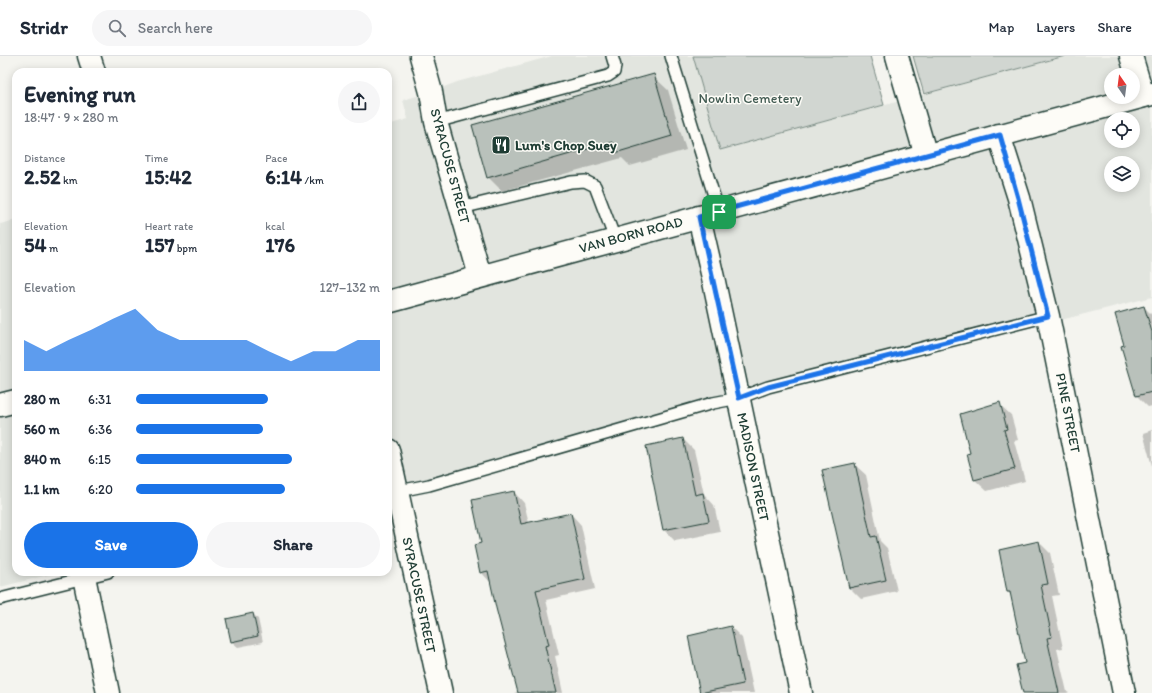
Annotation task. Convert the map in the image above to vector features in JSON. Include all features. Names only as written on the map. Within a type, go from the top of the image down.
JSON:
[{"type":"street","points":[[89,56],[93,68]]},
{"type":"street","name":"SYRACUSE STREET","points":[[421,56],[431,92],[436,122],[480,276]]},
{"type":"street","points":[[897,56],[926,156]]},
{"type":"street","points":[[1131,56],[1147,95]]},
{"type":"street","name":"VAN BORN ROAD","points":[[392,301],[1147,95]]},
{"type":"street","name":"PINE STREET","points":[[1000,135],[1018,198],[1048,316],[1124,693]]},
{"type":"street","name":"MADISON STREET","points":[[709,214],[739,398],[801,693]]},
{"type":"street","points":[[0,405],[12,402]]},
{"type":"street","name":"SYRACUSE STREET","points":[[392,493],[441,693]]},
{"type":"street","points":[[83,576],[108,693]]},
{"type":"lane","points":[[671,56],[709,214]]},
{"type":"lane","points":[[436,122],[608,76],[614,72],[613,61]]},
{"type":"lane","points":[[461,208],[571,182],[585,181],[595,186],[615,240]]},
{"type":"lane","points":[[392,493],[429,485],[713,403],[739,398],[768,387],[1048,316]]},
{"type":"lane","points":[[0,599],[80,576]]},
{"type":"shaded area","points":[[552,56],[693,56],[720,150],[1065,56],[1152,56],[1152,297],[392,488],[392,124],[408,119],[403,100],[431,92],[457,82]]},
{"type":"shaded area","points":[[12,221],[12,576],[44,576],[0,587],[0,224]]},
{"type":"green space","name":"Nowlin Cemetery","points":[[693,56],[870,56],[884,105],[720,150]]},
{"type":"green space","points":[[913,56],[1065,56],[924,94]]},
{"type":"building","points":[[654,74],[672,136],[615,153],[612,142],[487,178],[472,125]]},
{"type":"building","points":[[1144,306],[1152,332],[1152,392],[1136,396],[1121,346],[1124,345],[1115,314]]},
{"type":"building","points":[[1000,402],[1007,429],[1004,430],[1015,469],[974,480],[967,454],[970,453],[960,414]]},
{"type":"building","points":[[683,438],[695,495],[703,493],[709,521],[663,530],[646,446]]},
{"type":"building","points":[[855,463],[871,537],[876,536],[886,580],[849,588],[822,470]]},
{"type":"building","points":[[514,491],[521,524],[571,513],[585,579],[536,590],[549,645],[545,646],[556,693],[518,693],[488,571],[480,573],[474,545],[481,543],[472,500]]},
{"type":"building","points":[[1039,541],[1048,584],[1041,585],[1052,637],[1047,638],[1059,693],[1023,693],[1016,665],[1025,663],[1010,592],[1007,592],[999,550]]},
{"type":"building","points":[[253,613],[258,636],[231,642],[226,619]]},
{"type":"building","points":[[731,626],[743,684],[700,693],[688,636]]},
{"type":"place","name":"Lum's Chop Suey","points":[[501,145]]},
{"type":"route","points":[[1000,135],[1018,198],[1048,316],[768,387],[739,398],[699,217],[719,212],[1000,135]]}]
